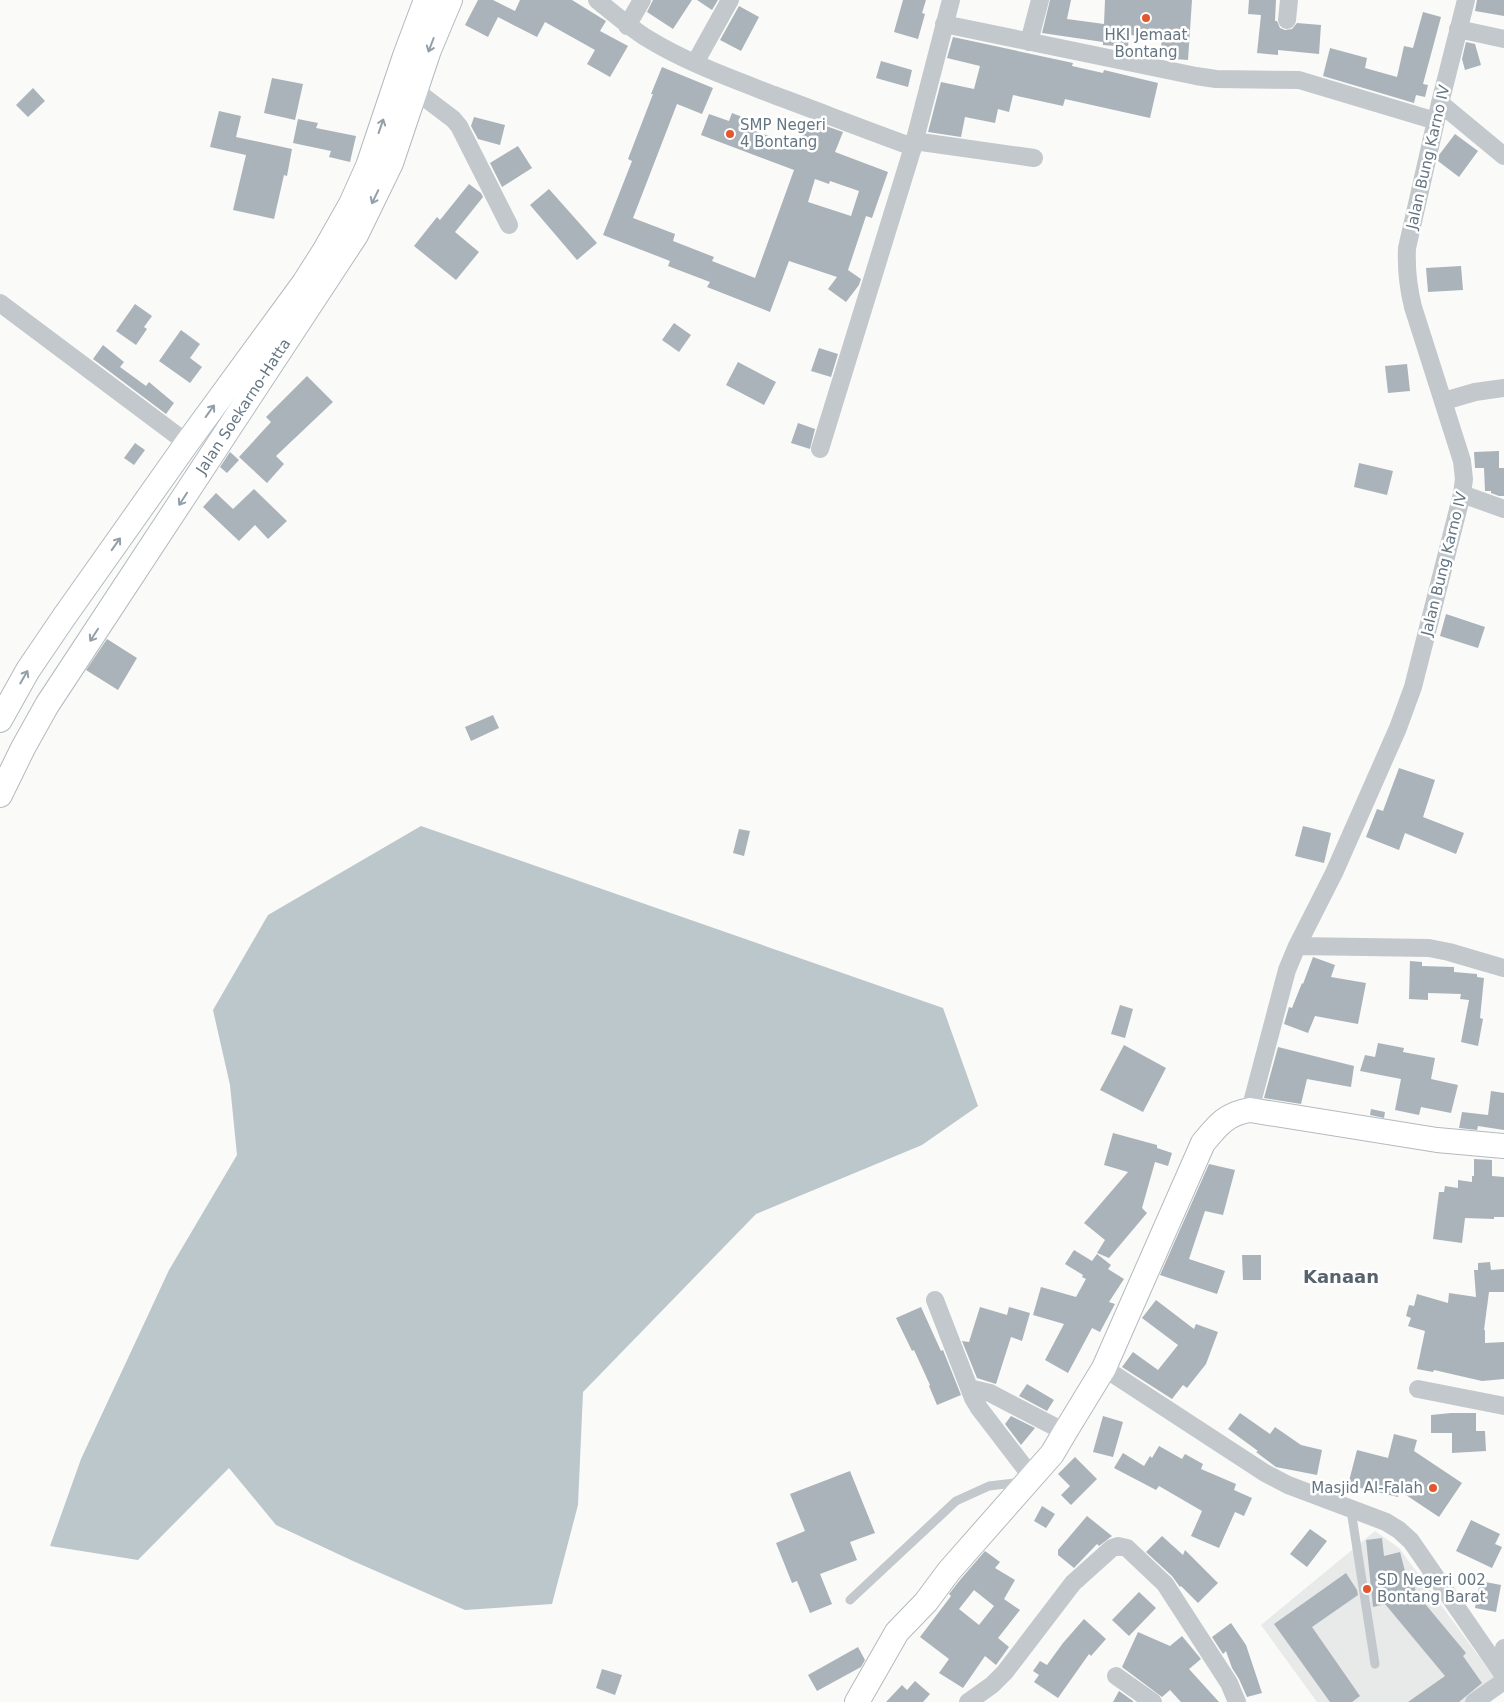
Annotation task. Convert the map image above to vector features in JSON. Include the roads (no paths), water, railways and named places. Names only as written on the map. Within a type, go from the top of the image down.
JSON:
[{"type":"main road","name":"Jalan Soekarno-Hatta","points":[[0,795],[47,705],[332,256],[351,204],[368,166],[426,0]]},
{"type":"main road","name":"Jalan Soekarno-Hatta","points":[[332,256],[356,235],[377,195],[391,163],[429,50],[450,0]]},
{"type":"main road","name":"Jalan Soekarno-Hatta","points":[[0,720],[28,670],[187,443],[310,290]]},
{"type":"main road","points":[[857,1702],[897,1632],[926,1602],[949,1571],[1052,1454],[1104,1368],[1203,1142],[1226,1118],[1238,1112],[1250,1110],[1437,1140],[1504,1146]]},
{"type":"street","points":[[597,0],[628,26],[664,49],[735,80],[913,144],[1034,158]]},
{"type":"street","points":[[628,26],[642,0]]},
{"type":"street","points":[[695,63],[730,0]]},
{"type":"street","points":[[820,449],[913,144],[950,0]]},
{"type":"street","points":[[1029,42],[1040,0]]},
{"type":"street","points":[[1287,20],[1289,0]]},
{"type":"street","name":"Jalan Bung Karno IV","points":[[1250,1110],[1280,991],[1297,946],[1334,873],[1398,728],[1413,687],[1462,494],[1464,479],[1462,460],[1413,307],[1406,266],[1407,248],[1466,0]]},
{"type":"street","points":[[944,24],[1196,76],[1216,79],[1299,80],[1436,121]]},
{"type":"street","points":[[1458,29],[1504,39]]},
{"type":"street","points":[[416,91],[453,119],[459,126],[509,225]]},
{"type":"street","points":[[1440,103],[1504,156]]},
{"type":"street","points":[[0,303],[187,443]]},
{"type":"street","points":[[1444,402],[1475,392],[1504,388]]},
{"type":"street","points":[[1462,494],[1504,509]]},
{"type":"street","points":[[1297,946],[1429,948],[1504,968]]},
{"type":"street","points":[[935,1300],[979,1408],[1029,1479]]},
{"type":"street","points":[[1104,1368],[1265,1473],[1288,1485],[1386,1522],[1399,1530],[1411,1541],[1503,1676]]},
{"type":"street","points":[[970,1388],[990,1393],[1065,1432]]},
{"type":"street","points":[[1418,1389],[1504,1406]]},
{"type":"street","points":[[968,1702],[992,1685],[1005,1672],[1073,1583],[1112,1548],[1118,1546],[1127,1548],[1165,1584],[1229,1683],[1237,1702]]},
{"type":"street","points":[[1474,1702],[1503,1676],[1504,1648]]},
{"type":"street","points":[[1116,1676],[1153,1702]]},
{"type":"lane","points":[[850,1600],[956,1501],[989,1486],[1029,1479]]},
{"type":"lane","points":[[1351,1510],[1375,1664]]},
{"type":"place","name":"HKI Jemaat Bontang","points":[[1146,18]]},
{"type":"place","name":"SMP Negeri 4 Bontang","points":[[730,134]]},
{"type":"place","name":"Masjid Al-Falah","points":[[1433,1488]]},
{"type":"place","name":"SD Negeri 002 Bontang Barat","points":[[1367,1589]]},
{"type":"district","name":"Kanaan","points":[[1341,1277]]}]
